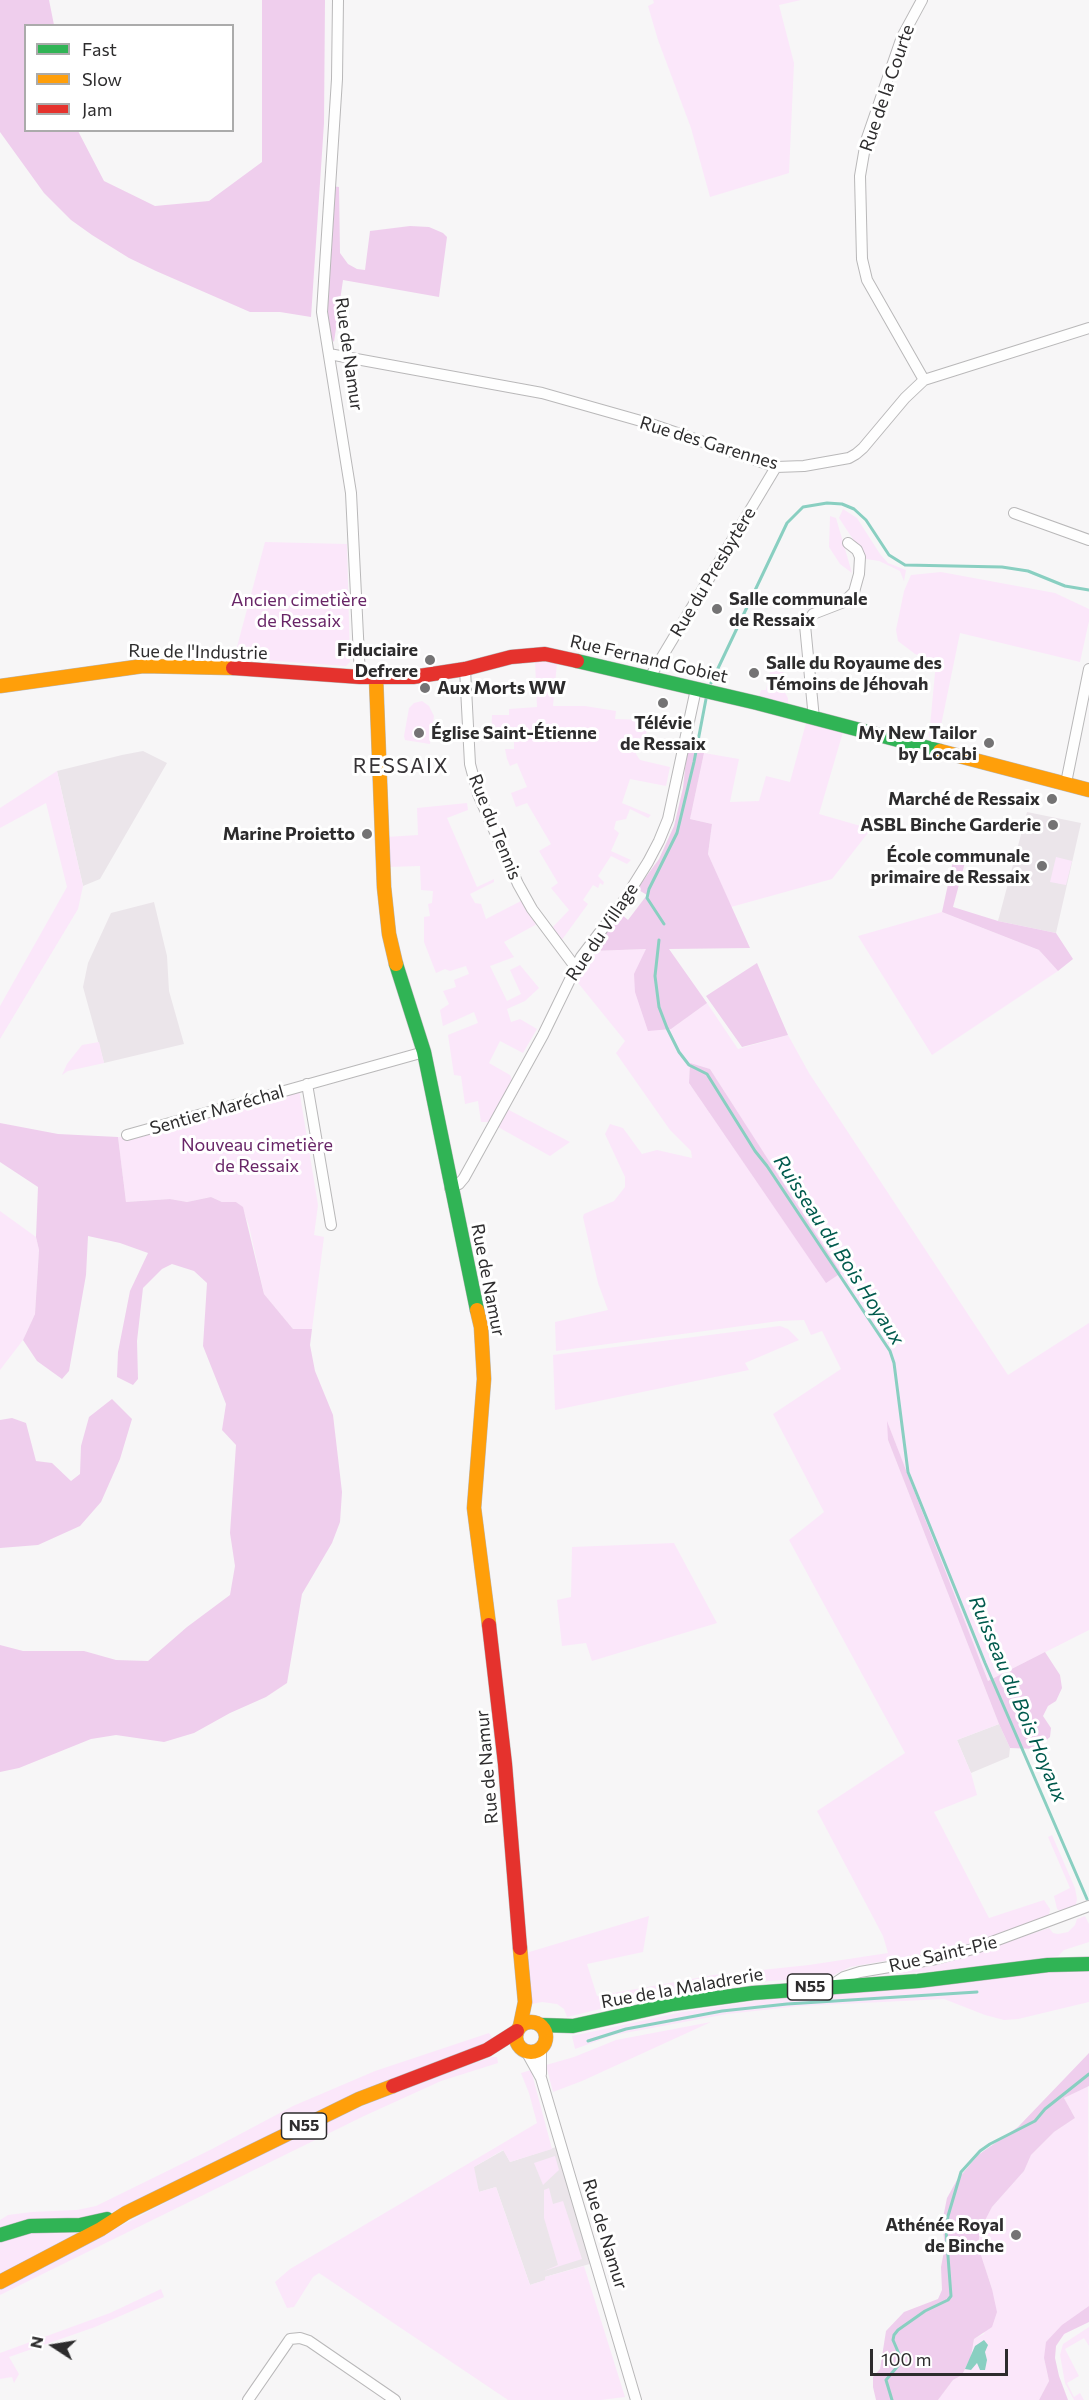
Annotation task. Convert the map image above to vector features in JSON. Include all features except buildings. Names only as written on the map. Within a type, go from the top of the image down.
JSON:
[{"type":"street","name":"Rue de Namur","points":[[338,0],[337,80],[322,292],[323,325],[353,513],[360,677]]},
{"type":"street","name":"Rue de la Courte","points":[[922,0],[908,22],[898,48],[866,141],[860,176],[862,259],[867,280],[924,380]]},
{"type":"street","name":"Rue des Garennes","points":[[329,354],[542,393],[658,426],[776,467],[804,466],[856,454],[905,398],[924,380],[1089,328]]},
{"type":"street","name":"Rue du Presbytère","points":[[650,677],[776,467]]},
{"type":"street","points":[[1014,513],[1089,540]]},
{"type":"street","points":[[814,719],[805,625],[813,614],[844,602],[854,592],[859,574],[860,557],[848,543]]},
{"type":"street","name":"Rue Fernand Gobiet","points":[[360,677],[422,677],[511,657],[545,654],[650,677],[916,743],[1089,790]]},
{"type":"street","name":"Rue de l'Industrie","points":[[0,686],[143,666],[227,668],[360,677]]},
{"type":"street","name":"Rue du Tennis","points":[[465,669],[470,764],[478,794],[518,884],[574,971]]},
{"type":"street","points":[[1066,783],[1089,669]]},
{"type":"street","name":"Rue de Namur","points":[[376,677],[384,887],[389,934],[398,972],[424,1052],[483,1346],[483,1412],[474,1508],[498,1697],[525,2002],[518,2029]]},
{"type":"street","name":"Rue du Village","points":[[450,1188],[459,1184],[465,1176],[543,1035],[574,971],[629,893],[659,841],[668,819],[696,689]]},
{"type":"street","name":"Sentier Maréchal","points":[[127,1135],[424,1052]]},
{"type":"street","name":"Sentier Maréchal","points":[[307,1084],[331,1225]]},
{"type":"street","name":"Rue Saint-Pie","points":[[830,1986],[844,1977],[860,1972],[936,1959],[974,1949],[1089,1906]]},
{"type":"street","name":"Rue de la Maladrerie","points":[[1048,1965],[1089,1953]]},
{"type":"street","name":"Rue de la Maladrerie","points":[[538,2024],[573,2026],[709,1998],[830,1986],[918,1981],[1048,1965],[1089,1964]]},
{"type":"street","name":"Rue de Namur","points":[[525,2002],[538,2024]]},
{"type":"street","name":"N55","points":[[0,2282],[126,2214],[359,2099],[487,2050],[527,2022],[538,2024]]},
{"type":"street","points":[[538,2024],[545,2032],[543,2045]]},
{"type":"street","name":"Rue de la Maladrerie","points":[[543,2045],[573,2026]]},
{"type":"street","points":[[518,2029],[516,2040],[524,2050]]},
{"type":"street","name":"Rue de Namur","points":[[540,2078],[543,2045]]},
{"type":"street","name":"N55","points":[[487,2050],[533,2052],[543,2045]]},
{"type":"street","name":"Rue de Namur","points":[[524,2050],[540,2078],[636,2400]]},
{"type":"street","name":"N55","points":[[0,2235],[30,2226],[93,2223],[126,2214]]},
{"type":"street","points":[[248,2400],[293,2338],[309,2341],[395,2400]]},
{"type":"shaded area","points":[[0,0],[49,0],[54,24],[24,24],[24,132],[79,132],[104,181],[155,206],[209,201],[262,162],[262,0],[325,0],[324,123],[311,317],[280,312],[250,312],[129,258],[71,220],[44,193],[0,132]]},
{"type":"shaded area","points":[[332,186],[339,187],[340,253],[348,264],[357,269],[365,270],[370,231],[410,226],[429,227],[447,237],[439,297],[343,280],[334,342],[328,334],[325,315]]},
{"type":"shaded area","points":[[687,750],[704,753],[690,819],[712,824],[708,854],[750,948],[669,949],[707,1003],[671,1029],[648,1031],[635,992],[634,974],[646,949],[592,951],[620,913],[628,920],[647,895],[637,889],[659,859],[674,826],[683,788]]},
{"type":"shaded area","points":[[143,751],[167,763],[100,879],[83,886],[57,771]]},
{"type":"shaded area","name":"École communale primaire de Ressaix","points":[[1027,812],[1081,823],[1056,933],[998,921]]},
{"type":"shaded area","points":[[955,852],[967,855],[953,907],[998,921],[1056,933],[1073,959],[1058,971],[1039,950],[942,912]]},
{"type":"shaded area","points":[[154,902],[167,956],[169,991],[184,1044],[104,1063],[83,987],[88,963],[111,913]]},
{"type":"shaded area","points":[[757,963],[788,1035],[742,1047],[706,996]]},
{"type":"shaded area","points":[[690,1063],[710,1069],[841,1273],[826,1283],[689,1083]]},
{"type":"shaded area","points":[[0,1123],[58,1134],[118,1137],[126,1202],[170,1199],[187,1202],[211,1197],[222,1202],[236,1202],[243,1207],[264,1294],[293,1329],[312,1329],[310,1345],[315,1371],[333,1415],[342,1492],[340,1522],[332,1543],[302,1594],[287,1683],[266,1697],[194,1733],[164,1742],[116,1735],[91,1739],[19,1768],[0,1772],[0,1645],[23,1651],[84,1651],[116,1660],[148,1661],[187,1627],[230,1595],[235,1566],[230,1533],[236,1445],[222,1430],[226,1404],[203,1346],[207,1283],[194,1271],[172,1264],[162,1269],[143,1288],[137,1341],[138,1379],[133,1385],[117,1377],[118,1352],[130,1291],[148,1253],[120,1243],[88,1236],[86,1275],[69,1371],[62,1379],[37,1361],[23,1340],[35,1314],[39,1250],[36,1237],[38,1187],[0,1162]]},
{"type":"shaded area","points":[[112,1399],[132,1419],[120,1459],[101,1502],[80,1526],[38,1545],[0,1548],[0,1420],[12,1418],[26,1423],[36,1461],[52,1463],[71,1481],[80,1474],[81,1446],[89,1417]]},
{"type":"shaded area","points":[[887,1421],[988,1681],[1045,1652],[1060,1675],[1062,1688],[1056,1701],[1048,1706],[1043,1716],[1051,1728],[1050,1737],[1036,1749],[1010,1748],[999,1724],[888,1440]]},
{"type":"shaded area","points":[[999,1724],[1010,1748],[1009,1757],[971,1773],[957,1740]]},
{"type":"shaded area","points":[[1089,2053],[1089,2086],[1064,2098],[1075,2118],[1054,2132],[1031,2155],[1024,2171],[992,2207],[980,2230],[978,2246],[997,2312],[992,2327],[974,2339],[971,2357],[962,2375],[953,2380],[938,2400],[876,2400],[873,2377],[880,2369],[886,2331],[904,2312],[938,2299],[942,2290],[941,2267],[945,2246],[942,2223],[947,2198],[957,2180],[978,2155],[1018,2127]]},
{"type":"shaded area","points":[[556,2147],[593,2263],[545,2277],[546,2280],[530,2285],[496,2187],[479,2192],[472,2168],[504,2150],[510,2162]]},
{"type":"shaded area","points":[[1089,2306],[1089,2322],[1064,2334],[1056,2346],[1055,2358],[1059,2376],[1068,2400],[1039,2400],[1049,2381],[1044,2358],[1046,2342],[1062,2325]]},
{"type":"shaded area","points":[[984,2340],[988,2345],[985,2352],[987,2360],[985,2370],[980,2370],[977,2363],[971,2370],[965,2369],[975,2346]]},
{"type":"green space","points":[[653,0],[801,0],[779,5],[794,63],[789,173],[710,197],[691,128],[658,40],[648,6],[654,3]]},
{"type":"green space","points":[[843,509],[857,518],[888,563],[906,570],[904,581],[900,571],[879,561],[866,559],[839,518]]},
{"type":"green space","points":[[830,516],[836,518],[852,573],[840,564],[829,547]]},
{"type":"green space","name":"Ancien cimetière de Ressaix","points":[[265,542],[347,544],[350,662],[346,666],[234,658]]},
{"type":"green space","points":[[941,572],[1055,593],[1089,609],[1089,621],[1080,662],[960,633],[938,740],[929,737],[936,662],[915,654],[898,641],[896,630],[904,591],[911,575]]},
{"type":"green space","points":[[770,656],[787,659],[788,662],[782,665],[784,668],[782,670],[787,679],[785,681],[788,685],[784,691],[788,703],[759,697],[761,690],[766,690],[771,667],[768,666]]},
{"type":"green space","points":[[535,661],[557,663],[553,706],[585,706],[616,711],[615,719],[649,720],[645,739],[638,738],[636,754],[640,760],[670,767],[666,786],[630,779],[622,803],[651,815],[648,818],[630,809],[626,819],[616,821],[614,829],[619,833],[611,851],[631,860],[627,864],[611,856],[598,876],[604,882],[603,885],[600,883],[598,888],[593,885],[583,900],[588,904],[561,941],[551,929],[569,910],[551,888],[558,883],[539,851],[551,844],[527,803],[516,807],[511,793],[527,787],[517,763],[510,766],[507,759],[505,749],[514,749],[514,740],[491,739],[492,715],[509,715],[509,709],[537,707]]},
{"type":"green space","points":[[422,701],[429,706],[434,716],[430,744],[405,740],[404,736],[409,708],[414,703]]},
{"type":"green space","points":[[806,723],[843,732],[819,814],[871,829],[832,879],[731,907],[708,854],[712,824],[690,819],[704,753],[739,759],[730,802],[759,801],[766,776],[790,782]]},
{"type":"green space","points":[[57,771],[83,886],[78,909],[0,1039],[0,1006],[67,887],[46,803],[0,828],[0,808]]},
{"type":"green space","points":[[467,803],[468,810],[447,818],[477,887],[494,879],[494,882],[470,894],[475,903],[481,904],[486,919],[521,901],[537,924],[504,942],[514,957],[490,966],[507,1001],[521,994],[510,970],[520,965],[539,988],[525,1001],[507,1009],[511,1022],[520,1019],[537,1029],[523,1053],[500,1041],[489,1063],[510,1075],[512,1080],[490,1122],[481,1122],[478,1101],[465,1104],[461,1076],[454,1075],[448,1035],[478,1023],[474,1012],[443,1026],[440,1010],[449,1004],[443,991],[456,987],[454,980],[469,974],[466,966],[450,971],[445,969],[436,973],[424,942],[424,917],[430,916],[428,904],[432,903],[433,891],[421,890],[420,866],[388,867],[386,837],[418,835],[417,808]]},
{"type":"green space","points":[[1056,857],[1072,861],[1066,885],[1050,882]]},
{"type":"green space","points":[[942,912],[1039,950],[1058,971],[932,1055],[858,936]]},
{"type":"green space","points":[[646,949],[671,1029],[707,1003],[738,1049],[788,1035],[809,1073],[1008,1375],[1089,1323],[1089,1630],[988,1681],[888,1424],[888,1440],[999,1724],[957,1740],[971,1773],[977,1795],[934,1812],[989,1918],[1044,1900],[1050,1909],[1049,1916],[1000,1935],[949,1950],[850,1967],[830,1977],[769,1981],[638,2000],[567,2017],[564,2009],[557,2004],[542,2002],[532,2004],[526,1953],[649,1916],[643,1952],[587,1964],[597,1996],[714,1975],[809,1965],[888,1953],[883,1936],[817,1811],[905,1753],[789,1540],[824,1512],[773,1414],[841,1369],[822,1331],[811,1335],[804,1320],[779,1321],[556,1351],[555,1322],[608,1310],[598,1283],[583,1217],[584,1214],[614,1201],[625,1187],[625,1177],[605,1134],[610,1124],[623,1128],[642,1154],[657,1150],[692,1158],[691,1151],[670,1130],[616,1053],[625,1041],[574,978],[577,969],[592,951]],"holes":[[[690,1064],[710,1069],[840,1273],[826,1282],[689,1083]]]},
{"type":"green space","points":[[99,1042],[104,1063],[68,1071],[62,1075],[67,1064],[82,1045]]},
{"type":"green space","name":"Nouveau cimetière de Ressaix","points":[[299,1089],[318,1205],[314,1235],[324,1237],[312,1329],[293,1329],[264,1294],[249,1226],[242,1207],[236,1202],[222,1202],[211,1197],[187,1202],[170,1199],[126,1202],[118,1137],[131,1137]]},
{"type":"green space","points":[[507,1109],[570,1142],[550,1156],[498,1127]]},
{"type":"green space","points":[[0,1211],[36,1237],[39,1250],[35,1314],[23,1340],[0,1370]]},
{"type":"green space","points":[[780,1326],[788,1329],[799,1340],[745,1363],[749,1370],[555,1410],[553,1355]]},
{"type":"green space","points":[[674,1543],[717,1623],[592,1661],[586,1643],[562,1646],[557,1600],[571,1597],[572,1547]]},
{"type":"green space","points":[[1052,1835],[1075,1888],[1077,1899],[1076,1905],[1062,1912],[1057,1909],[1054,1896],[1070,1888],[1048,1837]]},
{"type":"green space","points":[[1085,1916],[1089,1924],[1089,1942],[1064,1950],[1058,1956],[998,1966],[856,1977],[962,1957],[1049,1928],[1053,1933],[1068,1932],[1077,1919]]},
{"type":"green space","points":[[1089,1968],[1089,2002],[1018,2019],[1004,2020],[985,2015],[944,1999],[800,2006],[727,2014],[614,2035],[575,2049],[572,2036],[682,2012],[776,1998]]},
{"type":"green space","points":[[711,2022],[553,2092],[546,2065],[574,2057],[616,2040]]},
{"type":"green space","points":[[489,2033],[494,2041],[112,2212],[0,2230],[0,2220],[8,2215],[77,2210],[96,2206],[293,2106],[375,2071]]},
{"type":"green space","points":[[497,2057],[498,2063],[441,2081],[364,2116],[0,2295],[0,2289],[270,2148],[398,2090]]},
{"type":"green space","points":[[531,2070],[552,2149],[510,2162],[503,2150],[474,2167],[479,2192],[496,2187],[530,2285],[545,2280],[545,2277],[584,2266],[625,2397],[601,2400],[508,2400],[319,2273],[313,2277],[294,2307],[287,2308],[275,2282],[290,2269],[537,2123],[521,2073]]},
{"type":"green space","points":[[1088,2086],[1089,2306],[1044,2358],[1049,2381],[1039,2400],[938,2400],[953,2380],[962,2375],[971,2357],[974,2339],[984,2334],[992,2289],[978,2246],[979,2230],[992,2207],[1024,2171],[1031,2155],[1054,2132],[1075,2118],[1064,2098]]},
{"type":"green space","points":[[555,2156],[559,2170],[543,2185],[534,2163]]},
{"type":"green space","points":[[549,2188],[553,2204],[563,2201],[582,2259],[544,2271],[558,2265],[544,2218],[544,2190]]},
{"type":"green space","points":[[87,2227],[0,2279],[0,2240],[23,2230]]},
{"type":"green space","points":[[161,2289],[164,2297],[95,2327],[9,2357],[19,2374],[14,2383],[12,2377],[0,2379],[0,2353],[110,2313]]},
{"type":"green space","points":[[1089,2327],[1089,2346],[1084,2338],[1065,2349],[1079,2376],[1067,2383],[1074,2397],[1080,2393],[1084,2400],[1074,2400],[1065,2383],[1060,2355],[1063,2344]]},
{"type":"waterway","name":"Ruisseau du Bois Hoyaux","points":[[711,683],[787,523],[803,507],[827,503],[842,504],[854,509],[866,520],[889,555],[905,565],[1002,567],[1028,571],[1065,586],[1089,590]]},
{"type":"waterway","points":[[664,924],[647,898],[649,889],[677,833],[706,699]]},
{"type":"waterway","name":"Ruisseau du Bois Hoyaux","points":[[659,940],[655,976],[659,1007],[679,1052],[689,1065],[707,1074],[755,1151],[890,1351],[894,1363],[908,1472],[985,1663],[1087,1899]]},
{"type":"waterway","points":[[588,2041],[626,2029],[722,2011],[787,2004],[977,1992]]},
{"type":"waterway","points":[[892,2400],[886,2380],[902,2361],[893,2340],[894,2335],[925,2311],[948,2300],[951,2296],[946,2230],[961,2172],[980,2151],[1035,2121],[1045,2109],[1089,2074]]},
{"type":"traffic: fast","points":[[577,661],[757,703],[940,751]]},
{"type":"traffic: fast","points":[[396,964],[424,1052],[477,1310]]},
{"type":"traffic: fast","points":[[540,2025],[573,2026],[673,2004],[753,1993],[918,1981],[1048,1965],[1089,1964]]},
{"type":"traffic: fast","points":[[0,2235],[30,2226],[80,2225],[107,2219]]},
{"type":"traffic: slow","points":[[0,686],[143,666],[233,668]]},
{"type":"traffic: slow","points":[[376,677],[384,887],[389,934],[396,964]]},
{"type":"traffic: slow","points":[[940,751],[1089,790]]},
{"type":"traffic: slow","points":[[477,1310],[481,1327],[484,1379],[474,1508],[489,1625]]},
{"type":"traffic: slow","points":[[520,1948],[525,2002],[520,2026]]},
{"type":"traffic: slow","points":[[531,2022],[542,2026],[546,2037],[542,2048],[531,2052],[520,2048],[516,2037],[520,2026],[531,2022]]},
{"type":"traffic: slow","points":[[0,2282],[101,2229],[126,2213],[359,2099],[393,2086]]},
{"type":"traffic: jam","points":[[233,668],[360,677],[413,677],[465,669],[511,657],[545,654],[577,661]]},
{"type":"traffic: jam","points":[[489,1625],[505,1764],[520,1948]]},
{"type":"traffic: jam","points":[[393,2086],[487,2050],[517,2031]]},
{"type":"place","name":"Salle communale de Ressaix","points":[[717,609]]},
{"type":"place","name":"Fiduciaire Defrere","points":[[430,660]]},
{"type":"place","name":"Salle du Royaume des Témoins de Jéhovah","points":[[754,673]]},
{"type":"place","name":"Aux Morts WW","points":[[425,688]]},
{"type":"place","name":"Télévie de Ressaix","points":[[663,703]]},
{"type":"place","name":"Église Saint-Étienne","points":[[419,733]]},
{"type":"place","name":"My New Tailor by Locabi","points":[[989,743]]},
{"type":"place","name":"Marché de Ressaix","points":[[1052,799]]},
{"type":"place","name":"ASBL Binche Garderie","points":[[1053,825]]},
{"type":"place","name":"Marine Proietto","points":[[367,834]]},
{"type":"place","name":"École communale primaire de Ressaix","points":[[1042,866]]},
{"type":"place","name":"Athénée Royal de Binche","points":[[1016,2235]]},
{"type":"district","name":"RESSAIX","points":[[401,766]]}]
